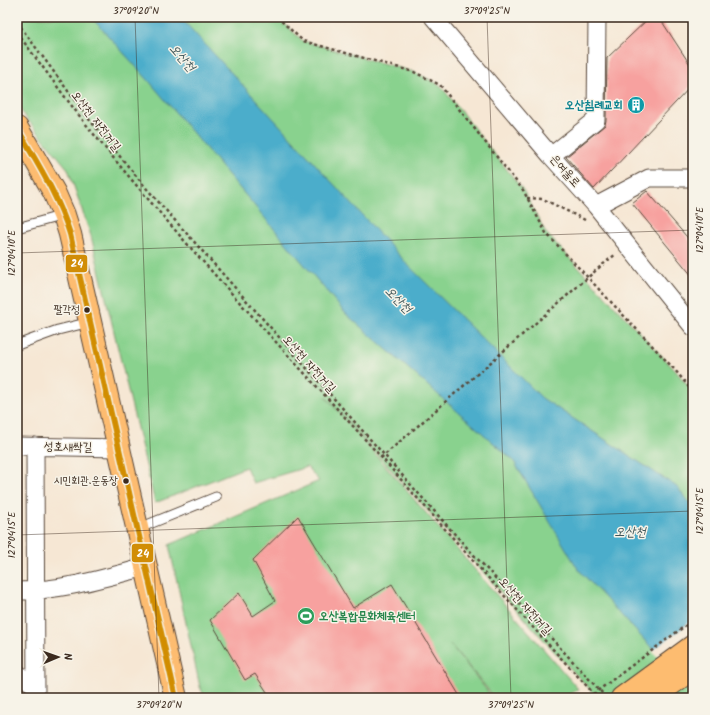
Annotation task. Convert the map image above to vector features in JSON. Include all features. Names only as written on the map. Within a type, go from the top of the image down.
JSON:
[{"type":"main road","points":[[18,132],[54,192],[64,214],[70,234],[176,698]]},
{"type":"main road","points":[[622,698],[693,646]]},
{"type":"main road","points":[[652,698],[693,668]]},
{"type":"street","name":"은여울로","points":[[433,17],[551,156],[596,206],[693,327]]},
{"type":"street","points":[[551,156],[596,120],[597,17]]},
{"type":"street","points":[[596,206],[649,178],[693,178]]},
{"type":"street","name":"성호새싹길","points":[[17,446],[119,448]]},
{"type":"street","points":[[35,446],[36,692]]},
{"type":"street","points":[[17,591],[35,591],[66,587],[146,567]]},
{"type":"street","points":[[17,673],[36,692]]},
{"type":"lane","points":[[17,228],[64,214]]},
{"type":"lane","points":[[17,344],[58,330],[90,322]]},
{"type":"lane","points":[[138,529],[216,497]]},
{"type":"path","points":[[277,17],[303,41],[414,72],[440,85],[523,190],[546,233],[693,392]]},
{"type":"path","points":[[17,22],[88,118],[147,189],[385,454],[460,540],[607,698]]},
{"type":"path","name":"오산천 자전거길","points":[[17,33],[105,148],[174,229],[598,698]]},
{"type":"path","points":[[527,198],[543,199],[591,223]]},
{"type":"path","points":[[382,458],[601,266]]},
{"type":"path","points":[[588,698],[693,620]]},
{"type":"green space","points":[[17,17],[277,17],[303,41],[414,72],[440,85],[523,190],[546,233],[675,370],[693,392],[693,698],[598,698],[552,649],[325,396],[578,689],[563,698],[495,698],[450,644],[493,698],[205,698],[200,687],[169,545],[319,481],[307,467],[253,483],[246,467],[155,503],[91,236],[68,169],[23,114],[17,101]]},
{"type":"water","name":"오산천","points":[[91,17],[180,17],[409,266],[542,398],[677,487],[693,507],[693,692],[578,569],[513,460],[346,314],[149,81]]},
{"type":"pier","points":[[693,620],[693,694],[652,651]]},
{"type":"building","name":"오산침례교회","points":[[650,17],[659,17],[691,66],[693,84],[594,189],[566,157],[605,125],[607,58]]},
{"type":"building","points":[[647,191],[693,244],[693,277],[632,203]]},
{"type":"building","points":[[298,516],[353,608],[392,584],[461,698],[271,698],[255,674],[245,680],[210,620],[239,593],[253,616],[275,601],[253,560]]},
{"type":"transit line","name":"24","points":[[17,128],[53,193],[70,234],[176,698]]},
{"type":"place","name":"오산침례교회","points":[[636,105]]},
{"type":"place","name":"팔각정","points":[[87,310]]},
{"type":"place","name":"시민회관.운동장","points":[[126,481]]},
{"type":"place","name":"오산복합문화체육센터","points":[[306,616]]}]
